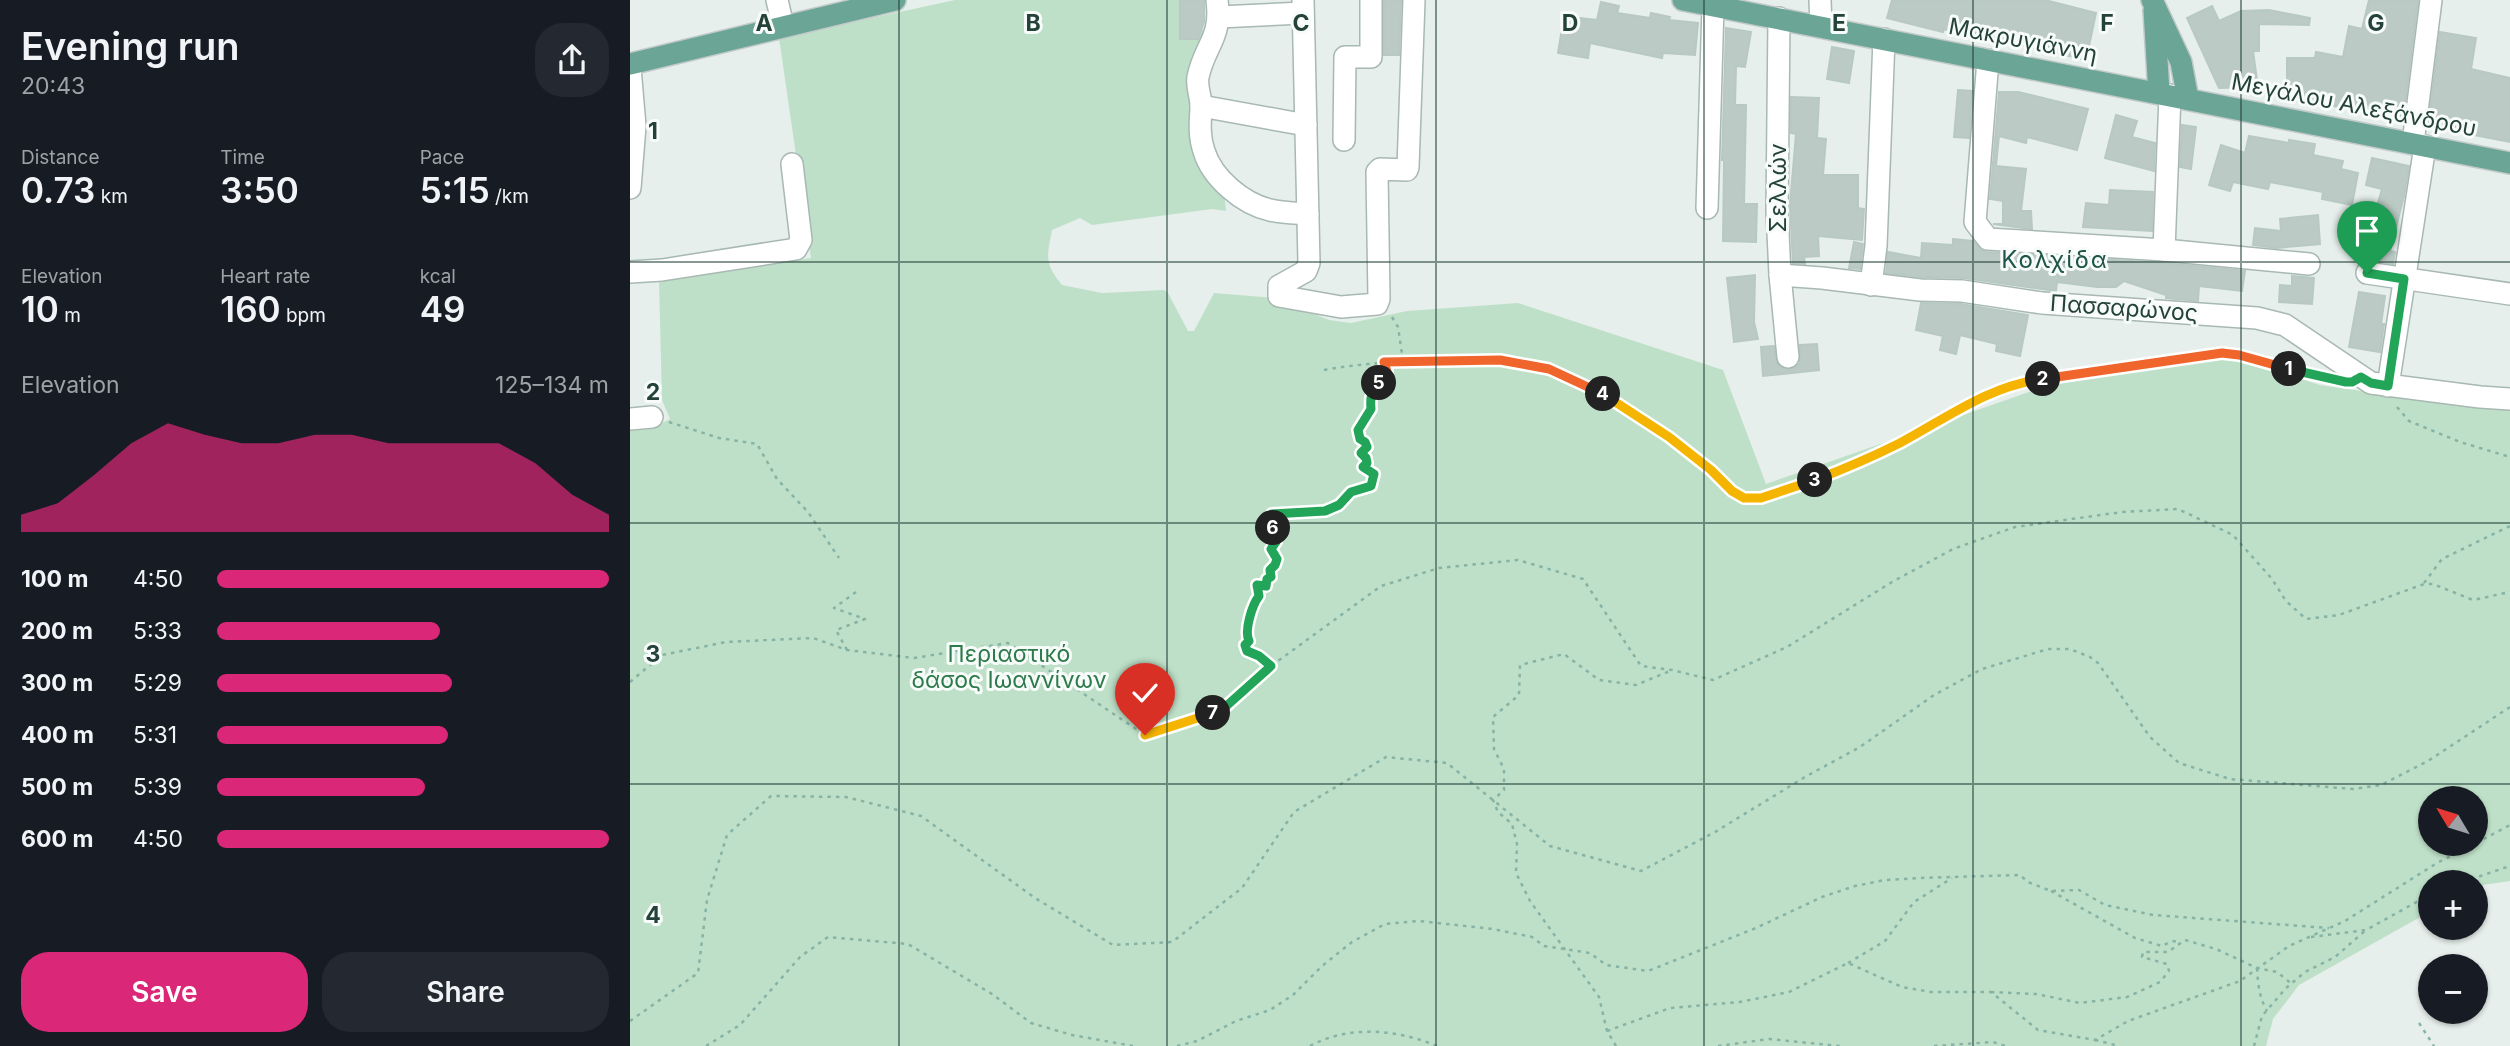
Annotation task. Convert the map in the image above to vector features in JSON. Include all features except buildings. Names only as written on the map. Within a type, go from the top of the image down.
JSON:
[{"type":"main road","points":[[630,66],[895,0]]},
{"type":"main road","name":"Μακρυγιάννη","points":[[1683,0],[2172,96]]},
{"type":"main road","points":[[2153,2],[2175,44],[2181,62],[2172,96]]},
{"type":"main road","points":[[2153,2],[2172,96]]},
{"type":"main road","name":"Μεγάλου Αλεξάνδρου","points":[[2172,96],[2510,163]]},
{"type":"street","points":[[777,0],[783,26]]},
{"type":"street","points":[[1344,140],[1345,57],[1371,57],[1371,0]]},
{"type":"street","points":[[1308,214],[1269,210],[1251,203],[1217,175],[1206,158],[1200,138],[1201,106],[1197,87],[1198,77],[1217,33],[1218,9],[1303,6],[1306,125],[1308,214],[1309,263],[1306,271],[1279,286],[1279,296],[1341,307],[1377,304],[1379,299],[1377,172],[1380,169],[1407,170],[1408,167],[1414,0]]},
{"type":"street","points":[[1820,0],[1821,27]]},
{"type":"street","points":[[2388,386],[2404,279],[2431,0]]},
{"type":"street","points":[[1707,208],[1713,6]]},
{"type":"street","name":"Σελλών","points":[[1779,18],[1777,211],[1788,357]]},
{"type":"street","points":[[1871,285],[1876,246],[1884,39]]},
{"type":"street","points":[[1988,60],[1975,222],[1988,239],[2164,250],[2309,264]]},
{"type":"street","points":[[630,66],[635,126],[630,188]]},
{"type":"street","points":[[2164,250],[2172,96]]},
{"type":"street","points":[[1201,106],[1306,125]]},
{"type":"street","points":[[630,272],[662,270],[796,249],[800,240],[792,164]]},
{"type":"street","points":[[2367,273],[2510,294]]},
{"type":"street","name":"Πασσαρώνος","points":[[1780,275],[1920,290],[1962,291],[2042,303],[2274,321],[2317,345],[2371,383],[2510,399]]},
{"type":"street","points":[[630,419],[652,417]]},
{"type":"path","points":[[1377,304],[1386,310],[1398,327],[1403,361]]},
{"type":"path","points":[[1324,370],[1384,362],[1500,360],[1549,369],[1616,400],[1711,470],[1732,491],[1752,499],[1815,480],[1868,459],[1979,399],[2035,380],[2222,353],[2330,378]]},
{"type":"path","points":[[1271,666],[1259,656],[1247,651],[1245,645],[1249,641],[1246,636],[1254,603],[1259,596],[1257,585],[1266,586],[1267,579],[1271,577],[1270,570],[1277,559],[1271,549],[1276,542],[1270,522],[1272,514],[1325,511],[1339,505],[1351,492],[1371,486],[1374,474],[1363,467],[1367,463],[1361,453],[1367,447],[1360,439],[1358,430],[1371,409],[1370,397],[1373,390],[1387,372],[1384,362]]},
{"type":"path","points":[[2388,386],[2388,395],[2409,421],[2460,442],[2510,457]]},
{"type":"path","points":[[652,417],[719,438],[757,444],[777,479],[808,512],[839,558]]},
{"type":"path","points":[[630,682],[662,655],[726,642],[813,638],[847,650],[914,658],[1008,643],[1145,735],[1223,709],[1271,666],[1381,586],[1439,568],[1518,560],[1583,579],[1641,666],[1713,680],[1787,647],[1892,582],[1953,549],[2015,527],[2067,518],[2178,509],[2233,536],[2272,579],[2286,601],[2306,619],[2339,615],[2424,583],[2473,600],[2510,592]]},
{"type":"path","points":[[2424,583],[2442,559],[2510,526]]},
{"type":"path","points":[[847,650],[836,629],[865,619],[834,608],[860,589]]},
{"type":"path","points":[[630,1021],[698,973],[706,900],[727,835],[771,796],[846,797],[921,816],[1035,898],[1113,945],[1172,942],[1242,888],[1294,813],[1387,757],[1447,762],[1549,846],[1641,871],[1715,832],[1860,747],[1934,695],[1982,669],[2048,649],[2070,649],[2090,657],[2098,663],[2150,737],[2179,763],[2230,779],[2353,789],[2381,785],[2428,761],[2510,707]]},
{"type":"path","points":[[1493,800],[1504,790],[1504,769],[1494,749],[1493,717],[1519,695],[1520,665],[1564,654],[1599,680],[1636,685],[1672,670]]},
{"type":"path","points":[[1493,800],[1498,812],[1512,824],[1517,844],[1516,873],[1530,901],[1599,997],[1607,1031],[1616,1046]]},
{"type":"path","points":[[2488,836],[2510,825]]},
{"type":"path","points":[[2095,1040],[2128,1021],[2240,981],[2289,946],[2357,914],[2450,856]]},
{"type":"path","points":[[2488,873],[2510,866]]},
{"type":"path","points":[[1177,1046],[1197,1041],[1236,1021],[1270,1010],[1293,995],[1322,966],[1352,942],[1385,924],[1419,921],[1493,929],[1532,937],[1544,946],[1590,953],[1606,965],[1648,971],[1756,928],[1822,897],[1885,880],[2020,875],[2028,882],[2051,891],[2135,938],[2162,946],[2172,941],[2185,940],[2216,949],[2257,968],[2277,972],[2292,984]]},
{"type":"path","points":[[1607,1031],[1670,1008],[1740,1002],[1789,992],[1885,941],[1914,902],[1953,877]]},
{"type":"path","points":[[2051,891],[2079,890],[2105,905],[2153,915],[2329,928]]},
{"type":"path","points":[[2254,1046],[2262,1016],[2305,972],[2334,957],[2366,930],[2418,901]]},
{"type":"path","points":[[2307,937],[2366,930]]},
{"type":"path","points":[[706,1046],[740,1026],[800,957],[828,937],[908,944],[992,994],[1031,1023],[1072,1035],[1133,1046]]},
{"type":"path","points":[[1848,963],[1902,987],[1931,992],[2036,995],[2080,1003],[2127,997],[2160,982],[2169,971],[2167,964],[2142,957],[2143,952],[2168,952],[2183,942]]},
{"type":"path","points":[[2257,968],[2258,987],[2267,1011]]},
{"type":"path","points":[[1991,992],[2038,1030],[2119,1046]]},
{"type":"path","points":[[2420,1024],[2434,1046]]},
{"type":"path","points":[[1310,1046],[1342,1032],[1361,1031],[1426,1041],[1437,1046]]},
{"type":"path","points":[[1718,1046],[1769,1039],[1840,1046]]},
{"type":"path","points":[[1934,1046],[1993,1042],[2006,1046]]},
{"type":"green space","name":"Περιαστικό δάσος Ιωαννίνων","points":[[955,0],[1179,0],[1184,34],[1211,28],[1193,69],[1224,191],[1226,211],[1212,209],[1092,225],[1080,218],[1052,230],[1048,259],[1052,271],[1062,285],[1102,293],[1164,290],[1188,331],[1194,331],[1214,293],[1275,298],[1329,320],[1351,323],[1407,311],[1518,303],[1723,370],[1766,484],[2046,386],[2220,356],[2320,385],[2477,408],[2510,408],[2510,881],[2488,884],[2488,870],[2418,870],[2418,918],[2299,985],[2273,1019],[2266,1046],[630,1046],[630,431],[650,429],[670,419],[662,400],[659,282],[811,258],[779,38]]},
{"type":"district","name":"Κολχίδα","points":[[2055,260]]},
{"type":"route","points":[[1145,735],[1223,709],[1271,666],[1259,656],[1247,651],[1245,645],[1249,641],[1246,636],[1254,603],[1259,596],[1257,585],[1266,586],[1267,579],[1271,577],[1270,570],[1277,559],[1271,549],[1276,542],[1270,522],[1272,514],[1325,511],[1339,505],[1351,492],[1371,486],[1374,474],[1363,467],[1367,463],[1361,453],[1367,447],[1360,439],[1358,430],[1371,409],[1370,397],[1373,390],[1387,372],[1384,362],[1500,360],[1549,369],[1616,400],[1669,437],[1711,470],[1732,491],[1752,499],[1815,480],[1868,459],[1979,399],[2035,380],[2222,353],[2346,382],[2356,381],[2361,377],[2371,383],[2388,386],[2404,279],[2367,273]]}]
